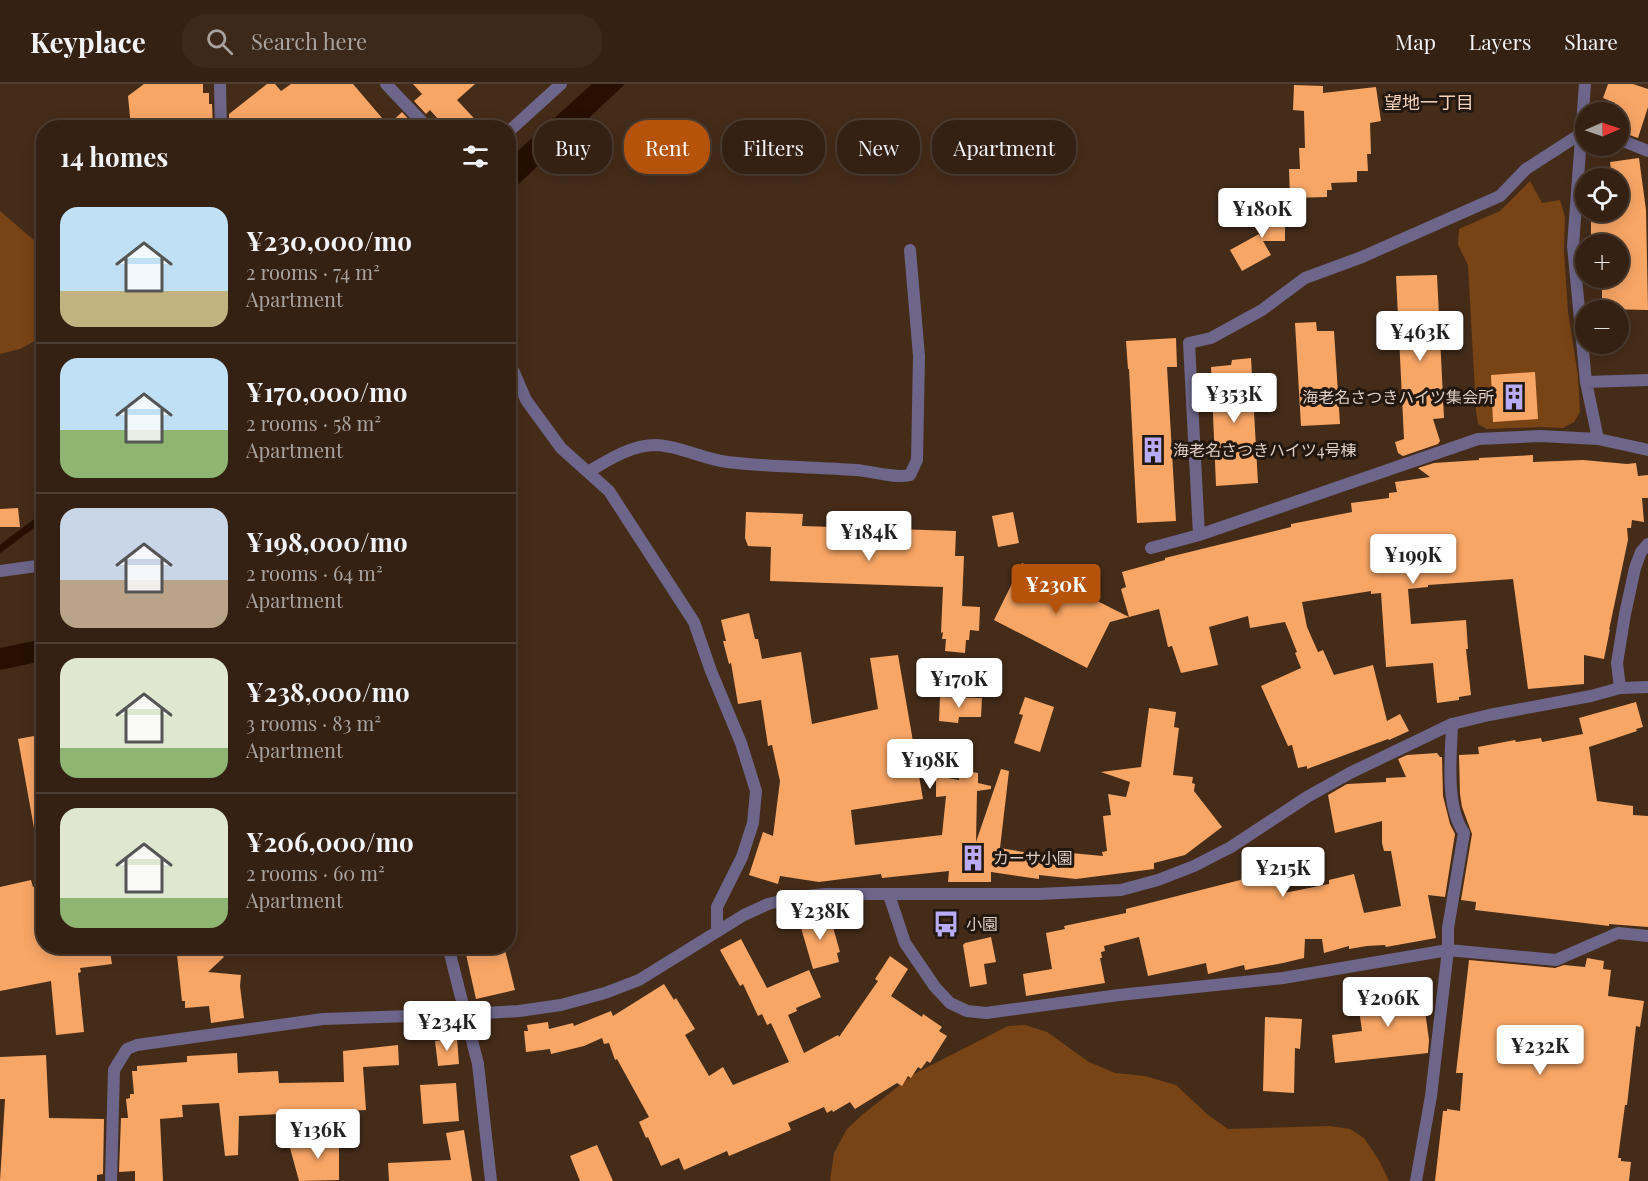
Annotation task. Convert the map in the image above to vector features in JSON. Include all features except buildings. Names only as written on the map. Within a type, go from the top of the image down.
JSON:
[{"type":"street","points":[[220,84],[221,120]]},
{"type":"street","points":[[386,84],[420,120]]},
{"type":"street","points":[[516,125],[561,84]]},
{"type":"street","points":[[1585,84],[1585,102]]},
{"type":"street","points":[[1199,534],[1189,343],[1211,338],[1262,310],[1305,278],[1362,257],[1500,196],[1526,169],[1575,139]]},
{"type":"street","points":[[1629,143],[1648,151]]},
{"type":"street","points":[[1582,156],[1573,246],[1586,382],[1598,438]]},
{"type":"street","points":[[588,472],[612,457],[636,448],[655,445],[676,448],[725,462],[875,471],[903,477],[910,475],[917,460],[919,356],[910,250]]},
{"type":"street","points":[[516,377],[526,400],[561,448],[609,490],[694,622],[711,671],[741,743],[756,791],[753,823],[742,857],[717,907],[717,931]]},
{"type":"street","points":[[1586,382],[1648,380]]},
{"type":"street","points":[[1151,548],[1199,534],[1478,439],[1540,436],[1598,438],[1648,450]]},
{"type":"street","points":[[1620,688],[1617,663],[1625,614],[1635,568],[1641,552],[1648,544]]},
{"type":"street","points":[[0,571],[36,566]]},
{"type":"street","points":[[111,1181],[114,1070],[127,1049],[137,1045],[323,1019],[467,1014],[519,1011],[551,1006],[604,993],[639,980],[744,915],[768,904],[798,897],[825,894],[1040,894],[1120,890],[1158,880],[1194,866],[1231,847],[1307,797],[1350,773],[1452,724],[1620,688],[1648,687]]},
{"type":"street","points":[[1416,1181],[1431,1096],[1448,950],[1448,928],[1464,833],[1458,824],[1454,805],[1451,773],[1452,724]]},
{"type":"street","points":[[889,895],[905,943],[935,987],[950,1003],[967,1011],[986,1013],[1119,995],[1283,978],[1448,950],[1556,960],[1618,933],[1648,936]]},
{"type":"street","points":[[450,954],[478,1064],[491,1181]]},
{"type":"shaded area","points":[[592,84],[625,84],[587,120],[552,120]]},
{"type":"shaded area","points":[[534,136],[534,170],[516,186],[516,153]]},
{"type":"shaded area","points":[[1530,181],[1542,203],[1560,200],[1565,217],[1564,250],[1568,312],[1578,376],[1580,412],[1574,422],[1563,428],[1487,429],[1478,424],[1476,411],[1468,265],[1458,245],[1459,229],[1500,211]]},
{"type":"shaded area","points":[[0,211],[36,242],[36,340],[20,349],[0,354]]},
{"type":"shaded area","points":[[36,640],[36,662],[0,670],[0,648]]},
{"type":"shaded area","points":[[1025,1025],[1047,1032],[1089,1062],[1115,1073],[1145,1076],[1176,1085],[1208,1115],[1228,1129],[1330,1126],[1350,1129],[1364,1138],[1389,1181],[830,1181],[834,1153],[847,1129],[862,1115],[914,1074],[1008,1026]]},
{"type":"waterway","points":[[0,549],[36,522]]},
{"type":"place","name":"海老名さつきハイツ集会所","points":[[1514,397]]},
{"type":"place","name":"海老名さつきハイツ4号棟","points":[[1153,450]]},
{"type":"place","name":"カーサ小園","points":[[973,858]]},
{"type":"place","name":"小園","points":[[946,924]]},
{"type":"district","name":"望地一丁目","points":[[1429,103]]}]
